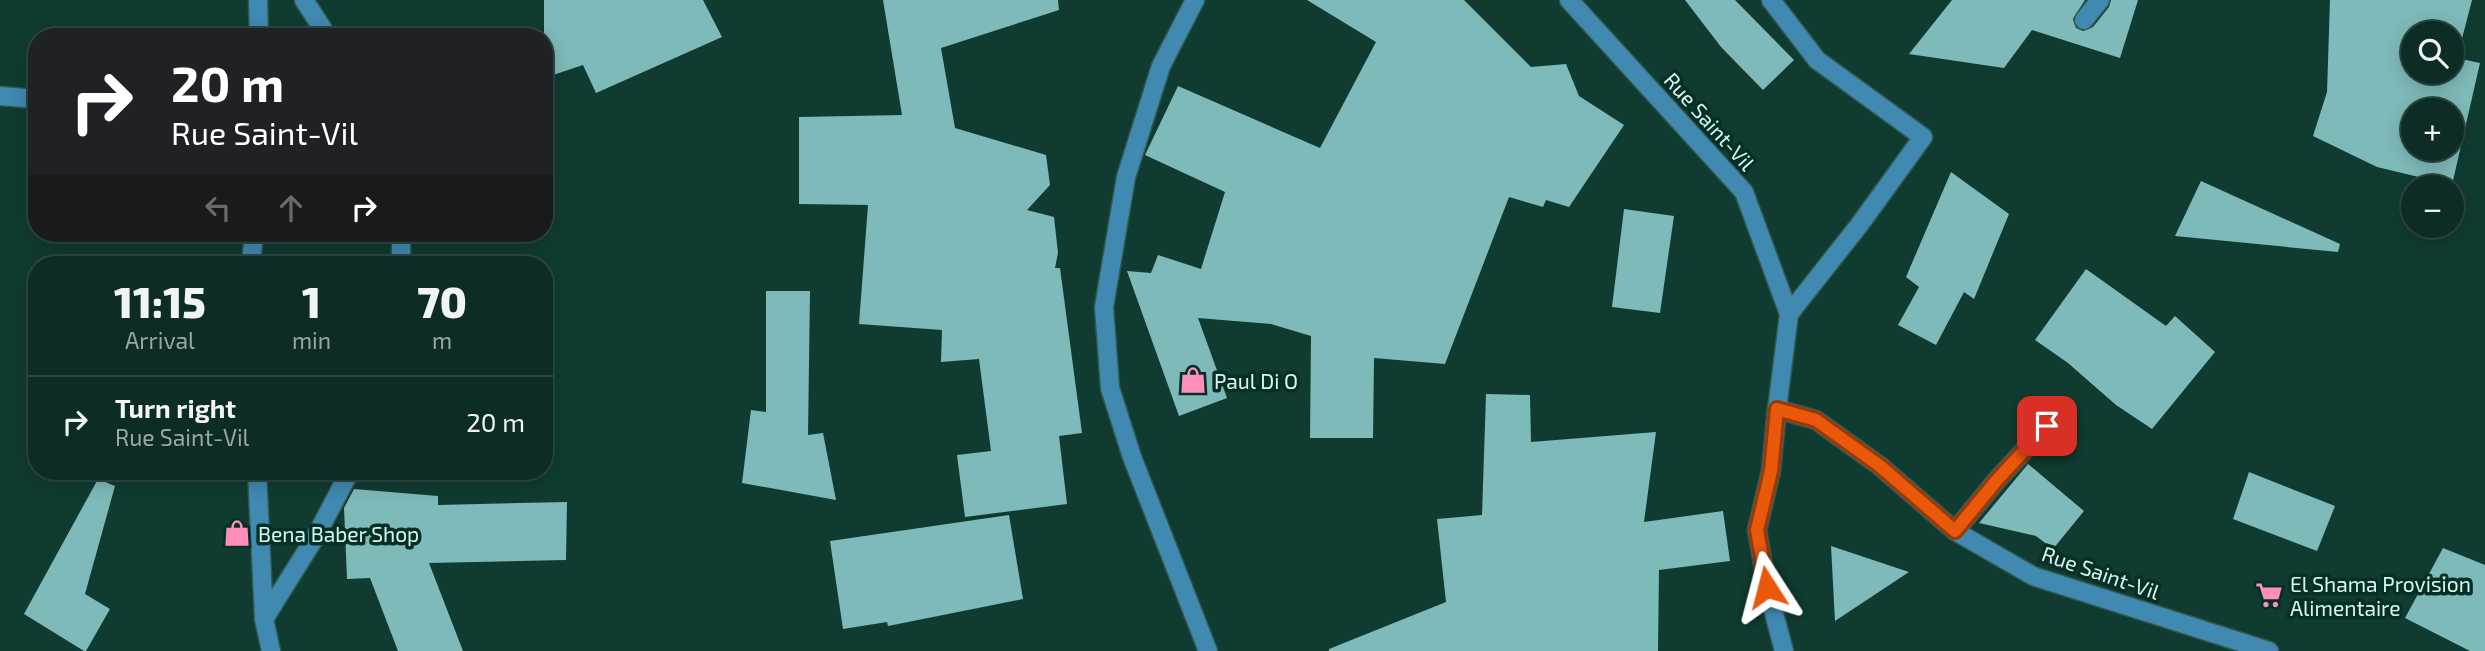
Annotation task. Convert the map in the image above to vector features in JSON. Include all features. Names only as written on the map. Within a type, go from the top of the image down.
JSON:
[{"type":"street","points":[[258,0],[259,28]]},
{"type":"street","points":[[304,0],[322,28]]},
{"type":"street","points":[[1195,0],[1161,66],[1126,177],[1104,307],[1110,388],[1132,457],[1208,651]]},
{"type":"street","name":"Rue Saint-Vil","points":[[1569,0],[1744,192],[1789,314],[1777,409],[1816,420],[1880,466],[1955,531],[2034,576],[2269,651]]},
{"type":"street","points":[[1771,0],[1817,60],[1923,137],[1860,224],[1789,314]]},
{"type":"street","points":[[2084,20],[2101,0]]},
{"type":"street","points":[[0,96],[28,98]]},
{"type":"street","points":[[1777,409],[1771,471],[1757,530],[1767,587],[1784,651]]},
{"type":"street","points":[[1955,531],[2047,426]]},
{"type":"street","points":[[257,480],[264,619],[271,651]]},
{"type":"street","points":[[264,619],[316,536],[345,480]]},
{"type":"building","points":[[544,0],[703,0],[722,37],[596,93],[583,65],[553,75],[553,28],[544,28]]},
{"type":"building","points":[[883,0],[1058,0],[1059,10],[941,48],[955,128],[1046,155],[1050,185],[1027,210],[1054,217],[1058,253],[1055,268],[1060,268],[1082,433],[1059,436],[1067,504],[965,517],[957,455],[991,451],[979,359],[941,362],[942,330],[859,324],[868,205],[799,204],[799,117],[902,115]]},
{"type":"building","points":[[1307,0],[1464,0],[1531,67],[1566,64],[1579,96],[1624,125],[1569,207],[1546,200],[1543,207],[1509,197],[1445,364],[1374,358],[1373,438],[1310,438],[1311,336],[1271,324],[1198,318],[1227,398],[1179,416],[1127,271],[1151,273],[1158,255],[1201,269],[1225,192],[1145,155],[1178,86],[1320,148],[1376,42]]},
{"type":"building","points":[[1685,0],[1735,0],[1794,60],[1763,90],[1721,47]]},
{"type":"building","points":[[1952,0],[2085,0],[2073,19],[2076,28],[2083,31],[2093,27],[2109,7],[2111,0],[2138,0],[2120,58],[2032,30],[2004,68],[1909,54]]},
{"type":"building","points":[[2330,0],[2472,0],[2464,31],[2464,21],[2401,21],[2401,84],[2464,84],[2464,60],[2480,63],[2464,133],[2464,98],[2401,98],[2401,161],[2458,161],[2454,175],[2410,175],[2377,167],[2313,136],[2327,92]]},
{"type":"building","points":[[1951,172],[2009,214],[1974,299],[1964,292],[1936,345],[1898,325],[1919,287],[1906,277]]},
{"type":"building","points":[[2201,181],[2340,244],[2338,252],[2175,236]]},
{"type":"building","points":[[1624,209],[1674,216],[1660,313],[1612,307]]},
{"type":"building","points":[[2086,269],[2166,326],[2175,316],[2215,352],[2152,429],[2116,405],[2068,363],[2035,340]]},
{"type":"building","points":[[766,291],[810,291],[808,435],[823,433],[836,500],[742,483],[751,410],[766,412]]},
{"type":"building","points":[[1486,394],[1530,395],[1531,442],[1656,432],[1644,522],[1723,511],[1730,561],[1659,570],[1658,651],[1329,651],[1446,602],[1437,519],[1482,515]]},
{"type":"building","points":[[2028,464],[2084,511],[2053,549],[2036,536],[1979,523]]},
{"type":"building","points":[[2249,472],[2335,506],[2317,551],[2233,519]]},
{"type":"building","points":[[97,480],[115,486],[85,594],[110,609],[86,651],[24,614]]},
{"type":"building","points":[[354,489],[438,496],[438,505],[567,502],[566,560],[429,563],[463,651],[398,651],[370,578],[347,579],[344,508]]},
{"type":"building","points":[[1009,515],[1023,599],[888,626],[887,622],[843,629],[830,541]]},
{"type":"building","points":[[1831,546],[1909,572],[1835,621]]},
{"type":"building","points":[[2443,548],[2485,565],[2485,651],[2470,651],[2405,618]]},
{"type":"place","name":"Paul Di O","points":[[1193,380]]},
{"type":"place","name":"Bena Baber Shop","points":[[237,533]]},
{"type":"place","name":"El Shama Provision Alimentaire","points":[[2269,595]]},
{"type":"route","points":[[1767,587],[1757,530],[1771,471],[1777,409],[1816,420],[1880,466],[1955,531],[2047,426]]}]
